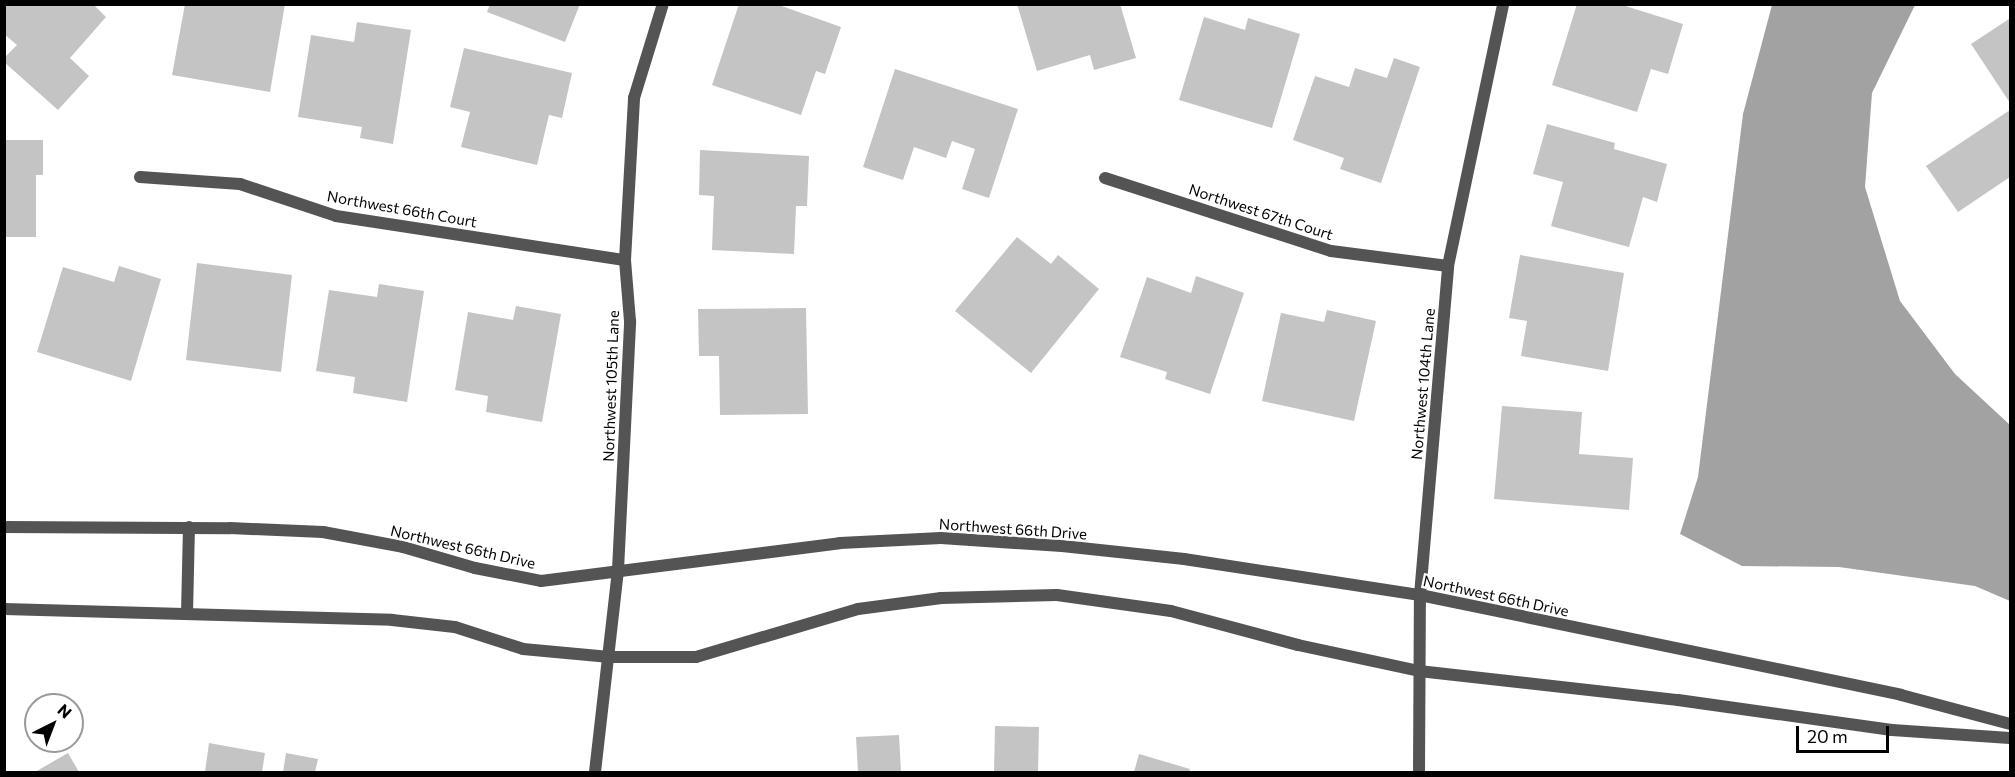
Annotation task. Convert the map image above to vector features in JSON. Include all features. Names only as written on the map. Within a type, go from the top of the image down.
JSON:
[{"type":"street","name":"Northwest 105th Lane","points":[[595,772],[610,657],[618,570],[630,321],[625,260],[634,98],[663,4]]},
{"type":"street","name":"Northwest 104th Lane","points":[[1419,772],[1420,595],[1448,266],[1503,4]]},
{"type":"street","name":"Northwest 66th Court","points":[[140,177],[240,184],[336,216],[625,260]]},
{"type":"street","name":"Northwest 67th Court","points":[[1105,178],[1331,251],[1448,266]]},
{"type":"street","name":"Northwest 66th Drive","points":[[4,527],[189,527],[323,532],[403,547],[475,568],[541,581],[840,543],[941,538],[1062,546],[1184,559],[1420,595],[1901,694],[2010,724]]},
{"type":"street","points":[[188,614],[189,527]]},
{"type":"street","points":[[4,609],[392,620],[455,627],[523,648],[610,657],[696,657],[858,609],[941,598],[1057,595],[1171,611],[1298,645],[1419,671],[1678,700],[1892,730],[2010,738]]},
{"type":"shaded area","points":[[1772,5],[1915,5],[1872,93],[1865,187],[1900,301],[1955,374],[2010,425],[2010,601],[1975,586],[1839,567],[1742,566],[1680,534],[1698,477],[1743,114]]},
{"type":"building","points":[[4,4],[93,4],[106,17],[70,58],[89,76],[58,110],[4,62],[4,58],[17,45],[4,34]]},
{"type":"building","points":[[185,4],[285,4],[270,92],[172,75]]},
{"type":"building","points":[[490,4],[580,4],[565,42],[487,12]]},
{"type":"building","points":[[739,4],[776,4],[841,27],[825,74],[816,71],[801,115],[712,85]]},
{"type":"building","points":[[1017,4],[1120,4],[1136,58],[1094,70],[1090,55],[1037,71]]},
{"type":"building","points":[[1577,4],[1619,4],[1683,24],[1668,74],[1651,69],[1637,112],[1552,85]]},
{"type":"building","points":[[1204,17],[1245,30],[1248,18],[1300,34],[1272,128],[1179,100]]},
{"type":"building","points":[[2009,19],[2010,21],[2010,103],[1971,44]]},
{"type":"building","points":[[357,22],[411,30],[393,144],[360,138],[362,127],[298,117],[311,35],[354,42]]},
{"type":"building","points":[[464,48],[572,73],[562,118],[549,115],[537,165],[461,147],[470,112],[450,107]]},
{"type":"building","points":[[1394,58],[1420,67],[1381,183],[1340,169],[1344,158],[1293,140],[1315,76],[1349,87],[1355,68],[1387,78]]},
{"type":"building","points":[[895,69],[1018,109],[989,198],[962,189],[975,149],[952,141],[946,158],[914,147],[903,180],[863,167]]},
{"type":"building","points":[[2010,110],[2010,177],[1958,212],[1926,166]]},
{"type":"building","points":[[1547,124],[1615,143],[1614,149],[1667,164],[1657,202],[1643,197],[1629,247],[1551,226],[1563,182],[1533,174]]},
{"type":"building","points":[[4,140],[43,140],[43,175],[36,175],[36,237],[4,237]]},
{"type":"building","points":[[700,150],[809,156],[807,206],[796,206],[794,254],[712,250],[714,196],[699,195]]},
{"type":"building","points":[[1017,237],[1051,264],[1058,255],[1099,289],[1031,373],[955,311]]},
{"type":"building","points":[[1520,255],[1624,273],[1608,371],[1521,356],[1527,321],[1509,318]]},
{"type":"building","points":[[197,263],[292,275],[281,372],[186,360]]},
{"type":"building","points":[[119,266],[161,279],[131,381],[37,352],[63,267],[114,282]]},
{"type":"building","points":[[1196,276],[1244,293],[1210,394],[1165,379],[1167,372],[1120,357],[1147,277],[1191,293]]},
{"type":"building","points":[[379,284],[424,291],[407,402],[353,393],[355,377],[316,371],[329,290],[377,297]]},
{"type":"building","points":[[516,306],[561,314],[542,422],[486,412],[488,396],[455,390],[468,312],[513,320]]},
{"type":"building","points":[[806,308],[808,414],[720,415],[719,356],[699,356],[698,309]]},
{"type":"building","points":[[1327,310],[1376,321],[1354,421],[1262,401],[1281,313],[1324,322]]},
{"type":"building","points":[[1502,406],[1582,412],[1579,454],[1633,458],[1629,510],[1494,499]]},
{"type":"building","points":[[995,726],[1039,727],[1038,772],[994,772]]},
{"type":"building","points":[[899,735],[901,772],[858,772],[856,737]]},
{"type":"building","points":[[209,743],[265,753],[262,772],[205,772]]},
{"type":"building","points":[[68,753],[79,772],[35,772]]},
{"type":"building","points":[[286,753],[318,759],[315,772],[283,772]]},
{"type":"building","points":[[1139,754],[1190,769],[1189,772],[1134,772]]}]
